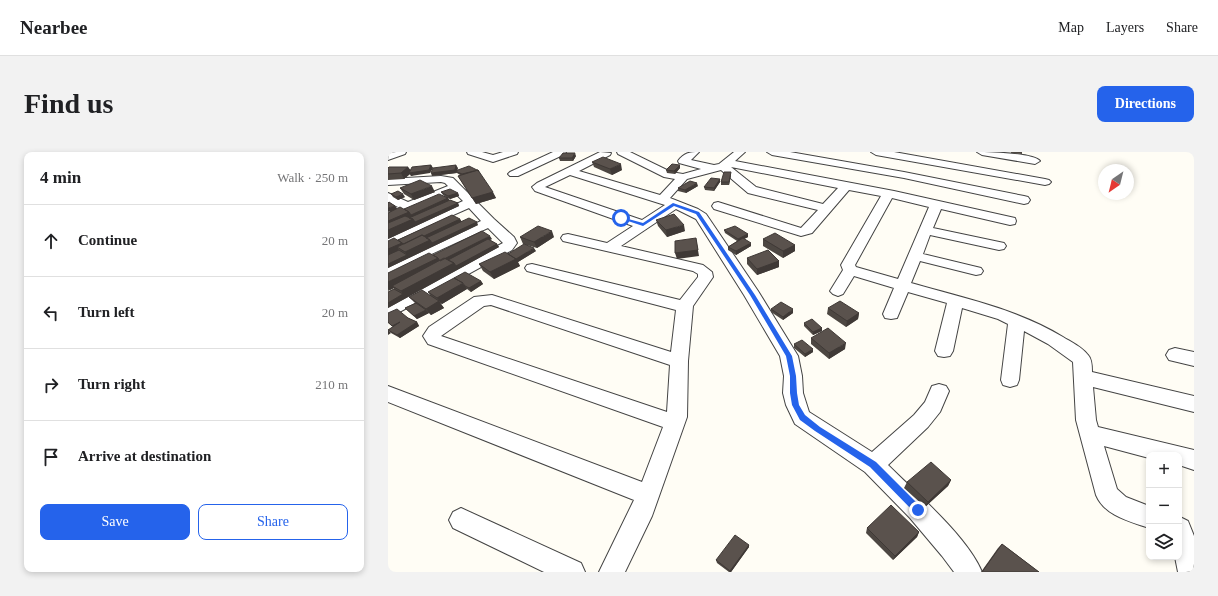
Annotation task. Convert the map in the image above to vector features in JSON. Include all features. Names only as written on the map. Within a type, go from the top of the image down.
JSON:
[{"type":"street","points":[[388,157],[401,152]]},
{"type":"street","points":[[472,152],[493,159],[513,152]]},
{"type":"street","points":[[514,174],[561,152]]},
{"type":"street","points":[[643,225],[539,190],[538,187],[611,152],[676,176],[721,166],[740,152]]},
{"type":"street","points":[[694,152],[683,161],[846,186],[1010,221]]},
{"type":"street","points":[[772,152],[1024,200]]},
{"type":"street","points":[[876,152],[914,155],[1045,182]]},
{"type":"street","points":[[982,152],[1035,161]]},
{"type":"street","points":[[838,291],[850,270],[848,265],[904,176],[914,155]]},
{"type":"street","points":[[721,166],[752,190],[827,209]]},
{"type":"street","points":[[569,171],[698,213],[752,295],[789,356],[793,376],[793,393],[796,405],[802,418],[873,465],[918,510],[951,546],[969,572]]},
{"type":"street","points":[[668,202],[667,192],[679,182],[676,176]]},
{"type":"street","points":[[388,182],[446,179],[456,187],[469,203],[509,240],[510,243],[507,247],[388,311]]},
{"type":"street","points":[[388,191],[415,180]]},
{"type":"street","points":[[718,206],[801,232],[807,230],[846,186]]},
{"type":"street","points":[[388,215],[456,187]]},
{"type":"street","points":[[698,213],[718,206],[752,190]]},
{"type":"street","points":[[388,197],[408,207]]},
{"type":"street","points":[[609,248],[643,225],[668,202]]},
{"type":"street","points":[[388,240],[469,203]]},
{"type":"street","points":[[891,314],[936,204]]},
{"type":"street","points":[[388,270],[488,222]]},
{"type":"street","points":[[926,230],[999,246]]},
{"type":"street","points":[[568,238],[698,268],[705,272],[706,276],[695,289],[685,308],[679,361],[677,417],[640,516],[612,572]]},
{"type":"street","points":[[915,256],[976,271]]},
{"type":"street","points":[[532,268],[685,308]]},
{"type":"street","points":[[850,270],[1004,315],[1070,349],[1082,360],[1086,420],[1107,495],[1118,505],[1146,516]]},
{"type":"street","points":[[675,422],[434,340],[432,336],[435,331],[480,301],[492,300],[679,361]]},
{"type":"street","points":[[944,350],[956,301]]},
{"type":"street","points":[[1010,380],[1017,321]]},
{"type":"street","points":[[1175,355],[1194,359]]},
{"type":"street","points":[[1082,377],[1194,404]]},
{"type":"street","points":[[873,465],[921,421],[933,406],[939,391]]},
{"type":"street","points":[[388,394],[648,494]]},
{"type":"street","points":[[1090,434],[1161,452]]},
{"type":"street","points":[[1182,457],[1194,460]]},
{"type":"street","points":[[461,520],[572,572]]},
{"type":"street","points":[[1184,530],[1191,572]]},
{"type":"building","points":[[563,153],[575,153],[572,158],[559,158]]},
{"type":"building","points":[[603,157],[621,164],[610,169],[592,162]]},
{"type":"building","points":[[672,164],[680,165],[674,171],[666,170]]},
{"type":"building","points":[[431,165],[429,170],[409,173],[412,167]]},
{"type":"building","points":[[456,165],[455,170],[431,173],[433,168]]},
{"type":"building","points":[[469,166],[477,170],[462,174],[455,171]]},
{"type":"building","points":[[389,167],[408,167],[401,173],[388,174]]},
{"type":"building","points":[[478,170],[493,192],[472,198],[458,176]]},
{"type":"building","points":[[724,172],[731,172],[729,182],[721,182]]},
{"type":"building","points":[[711,178],[720,179],[714,188],[704,187]]},
{"type":"building","points":[[420,180],[432,186],[411,194],[400,188]]},
{"type":"building","points":[[690,181],[697,183],[685,190],[678,188]]},
{"type":"building","points":[[450,189],[458,193],[448,196],[441,192]]},
{"type":"building","points":[[398,191],[403,194],[396,197],[391,194]]},
{"type":"building","points":[[439,194],[448,198],[411,215],[404,209]]},
{"type":"building","points":[[450,200],[458,203],[415,222],[413,219],[409,218]]},
{"type":"building","points":[[389,202],[395,206],[388,208]]},
{"type":"building","points":[[400,207],[409,212],[388,221],[388,213]]},
{"type":"building","points":[[674,214],[684,225],[666,230],[656,220]]},
{"type":"building","points":[[452,215],[460,219],[404,244],[398,240]]},
{"type":"building","points":[[405,216],[413,219],[388,230],[388,223]]},
{"type":"building","points":[[469,218],[477,222],[432,243],[426,238]]},
{"type":"building","points":[[538,226],[552,231],[534,242],[520,237]]},
{"type":"building","points":[[735,226],[748,234],[738,239],[724,230]]},
{"type":"building","points":[[482,231],[490,236],[440,261],[433,255]]},
{"type":"building","points":[[775,233],[795,245],[783,251],[763,239]]},
{"type":"building","points":[[422,235],[430,240],[405,252],[397,247]]},
{"type":"building","points":[[394,238],[402,243],[388,249],[388,241]]},
{"type":"building","points":[[696,238],[698,250],[675,253],[675,241]]},
{"type":"building","points":[[743,238],[751,243],[736,251],[728,247]]},
{"type":"building","points":[[488,239],[497,244],[456,266],[448,260]]},
{"type":"building","points":[[524,244],[534,248],[516,259],[508,254]]},
{"type":"building","points":[[399,250],[407,255],[388,264],[388,255]]},
{"type":"building","points":[[768,250],[779,261],[757,269],[747,258]]},
{"type":"building","points":[[505,252],[516,259],[490,272],[479,264]]},
{"type":"building","points":[[429,253],[438,258],[388,282],[388,273]]},
{"type":"building","points":[[444,258],[454,263],[401,291],[392,286]]},
{"type":"building","points":[[465,272],[481,281],[469,288],[454,278]]},
{"type":"building","points":[[454,278],[463,283],[437,298],[428,292]]},
{"type":"building","points":[[394,289],[403,294],[388,303],[388,292]]},
{"type":"building","points":[[422,290],[439,301],[426,309],[409,297]]},
{"type":"building","points":[[840,301],[859,313],[847,321],[828,308]]},
{"type":"building","points":[[781,302],[793,309],[783,317],[771,309]]},
{"type":"building","points":[[416,303],[426,310],[414,316],[405,308]]},
{"type":"building","points":[[397,309],[408,318],[417,322],[397,335],[388,330],[400,322],[392,326],[388,322],[388,313]]},
{"type":"building","points":[[812,319],[822,328],[813,332],[804,323]]},
{"type":"building","points":[[828,328],[846,343],[829,353],[811,338]]},
{"type":"building","points":[[802,340],[813,349],[805,354],[794,344]]},
{"type":"building","points":[[931,462],[951,480],[928,502],[907,482]]},
{"type":"building","points":[[891,505],[919,532],[895,556],[867,528]]},
{"type":"building","points":[[735,535],[749,545],[730,571],[716,560]]},
{"type":"building","points":[[1002,544],[1039,572],[982,572]]},
{"type":"route","points":[[621,218],[643,225],[673,205],[698,213],[752,295],[789,356],[793,376],[793,393],[796,405],[802,418],[873,465],[900,494],[918,510]]}]
